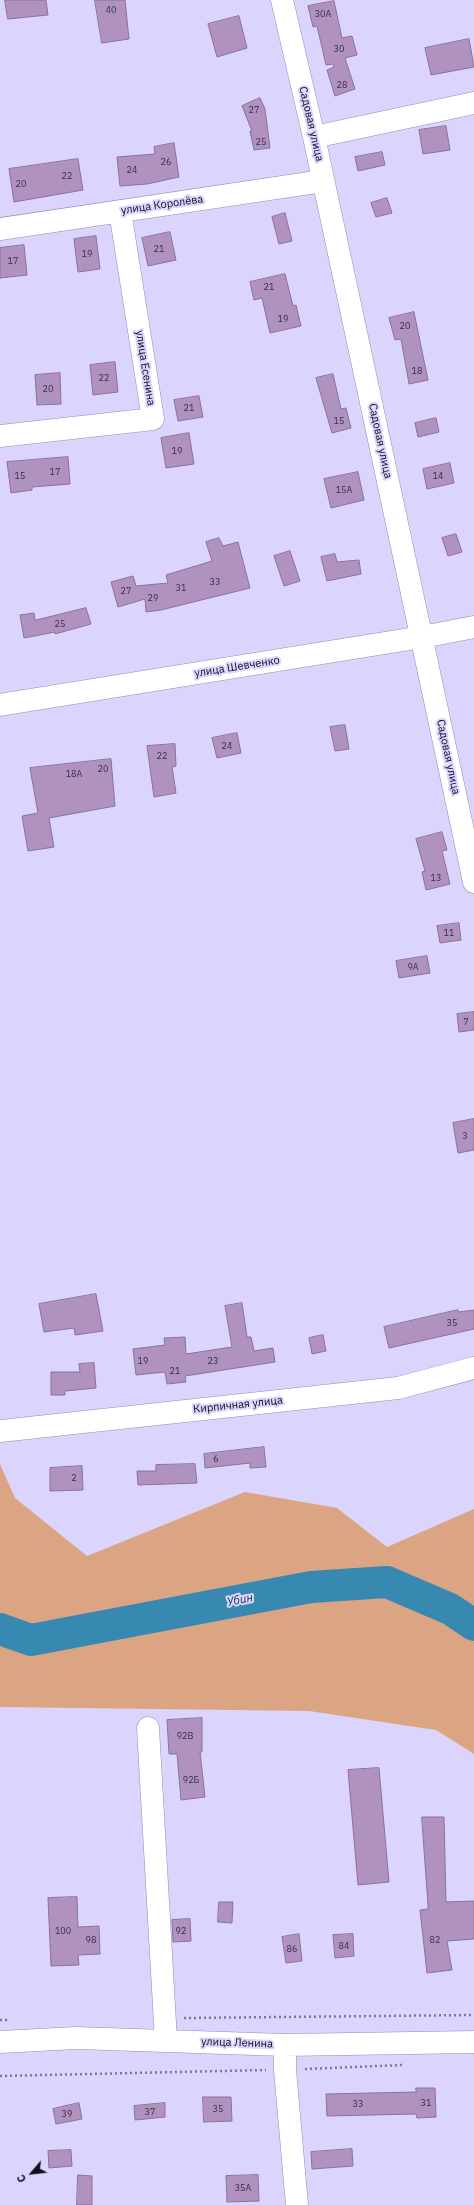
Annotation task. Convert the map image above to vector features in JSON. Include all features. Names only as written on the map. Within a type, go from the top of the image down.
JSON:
[{"type":"street","name":"Садовая улица","points":[[282,0],[314,137],[474,882]]},
{"type":"street","points":[[314,137],[474,103]]},
{"type":"street","name":"улица Королёва","points":[[0,229],[323,181]]},
{"type":"street","name":"улица Есенина","points":[[0,436],[154,419],[120,211]]},
{"type":"street","name":"улица Шевченко","points":[[0,705],[422,637],[474,627]]},
{"type":"street","name":"Кирпичная улица","points":[[0,1431],[398,1388],[474,1368]]},
{"type":"street","points":[[148,1728],[166,2041]]},
{"type":"street","name":"улица Ленина","points":[[0,2042],[76,2038],[285,2045],[474,2042]]},
{"type":"street","points":[[285,2045],[284,2070],[297,2205]]},
{"type":"path","points":[[180,2018],[474,2015]]},
{"type":"path","points":[[0,2020],[15,2020]]},
{"type":"path","points":[[0,2076],[284,2070],[403,2065]]},
{"type":"shaded area","points":[[0,1464],[15,1498],[87,1556],[245,1492],[337,1508],[387,1547],[474,1509],[474,1754],[436,1730],[309,1711],[0,1707]]},
{"type":"building","points":[[5,0],[46,0],[48,15],[8,19]]},
{"type":"building","points":[[95,0],[125,0],[129,39],[102,43]]},
{"type":"building","points":[[334,1],[342,38],[352,36],[357,55],[345,58],[355,89],[335,96],[327,70],[334,67],[333,64],[326,65],[317,26],[313,27],[308,6]]},
{"type":"building","points":[[239,16],[247,48],[217,57],[208,24]]},
{"type":"building","points":[[469,39],[474,67],[431,75],[425,48]]},
{"type":"building","points":[[260,98],[265,109],[270,148],[254,150],[250,131],[252,131],[242,106]]},
{"type":"building","points":[[446,126],[450,150],[423,154],[419,130]]},
{"type":"building","points":[[174,143],[179,177],[147,184],[120,186],[117,157],[155,154],[154,147]]},
{"type":"building","points":[[382,152],[385,165],[358,171],[355,157]]},
{"type":"building","points":[[78,159],[83,190],[14,202],[9,169]]},
{"type":"building","points":[[387,198],[392,213],[376,217],[371,203]]},
{"type":"building","points":[[285,213],[292,241],[279,244],[272,217]]},
{"type":"building","points":[[170,232],[176,260],[148,266],[142,238]]},
{"type":"building","points":[[96,236],[100,269],[78,272],[74,239]]},
{"type":"building","points":[[24,245],[27,275],[0,278],[0,248]]},
{"type":"building","points":[[285,274],[293,306],[296,305],[301,326],[270,333],[262,298],[254,300],[250,282]]},
{"type":"building","points":[[414,312],[428,380],[409,384],[401,339],[395,340],[389,318]]},
{"type":"building","points":[[115,362],[118,392],[93,395],[90,365]]},
{"type":"building","points":[[60,373],[61,404],[37,405],[35,375]]},
{"type":"building","points":[[333,374],[341,409],[346,408],[351,428],[332,433],[316,378]]},
{"type":"building","points":[[199,396],[203,417],[178,421],[174,400]]},
{"type":"building","points":[[436,418],[439,432],[418,437],[415,423]]},
{"type":"building","points":[[189,433],[194,464],[166,468],[161,438]]},
{"type":"building","points":[[68,457],[70,484],[32,487],[32,490],[11,493],[7,462]]},
{"type":"building","points":[[450,463],[454,483],[427,489],[423,469]]},
{"type":"building","points":[[358,472],[364,500],[331,508],[324,479]]},
{"type":"building","points":[[456,534],[462,552],[448,556],[442,538]]},
{"type":"building","points":[[219,538],[223,546],[238,542],[250,588],[161,610],[146,612],[145,599],[118,607],[111,582],[133,576],[136,586],[168,583],[166,575],[212,561],[206,542]]},
{"type":"building","points":[[290,551],[300,581],[284,586],[274,556]]},
{"type":"building","points":[[335,554],[337,562],[359,560],[361,574],[327,581],[321,557]]},
{"type":"building","points":[[86,608],[91,624],[55,634],[55,632],[24,638],[20,615],[34,613],[35,620]]},
{"type":"building","points":[[345,725],[349,749],[335,751],[330,727]]},
{"type":"building","points":[[237,733],[241,753],[217,758],[212,738]]},
{"type":"building","points":[[175,744],[176,766],[172,767],[176,793],[154,797],[147,746]]},
{"type":"building","points":[[111,759],[115,806],[49,818],[54,847],[28,851],[22,816],[38,813],[30,768]]},
{"type":"building","points":[[442,832],[447,850],[442,851],[450,884],[426,890],[422,872],[425,871],[416,839]]},
{"type":"building","points":[[459,923],[461,940],[440,943],[437,926]]},
{"type":"building","points":[[427,956],[430,973],[399,978],[396,961]]},
{"type":"building","points":[[474,1012],[474,1030],[459,1032],[457,1014]]},
{"type":"building","points":[[474,1119],[474,1150],[458,1153],[453,1123]]},
{"type":"building","points":[[96,1294],[103,1331],[75,1335],[74,1328],[44,1332],[39,1304]]},
{"type":"building","points":[[242,1303],[247,1337],[251,1337],[254,1351],[273,1348],[275,1362],[185,1376],[186,1382],[167,1384],[165,1372],[136,1375],[133,1349],[165,1345],[164,1338],[185,1337],[186,1354],[232,1347],[225,1306]]},
{"type":"building","points":[[458,1310],[459,1312],[474,1310],[474,1329],[389,1348],[384,1327]]},
{"type":"building","points":[[323,1335],[326,1351],[312,1354],[309,1338]]},
{"type":"building","points":[[94,1363],[96,1388],[65,1391],[65,1395],[51,1395],[51,1372],[80,1372],[79,1364]]},
{"type":"building","points":[[264,1447],[266,1467],[250,1468],[250,1463],[205,1468],[204,1454]]},
{"type":"building","points":[[195,1464],[197,1483],[138,1485],[137,1471],[156,1471],[156,1465]]},
{"type":"building","points":[[82,1466],[83,1490],[50,1491],[50,1468]]},
{"type":"building","points":[[202,1718],[202,1752],[200,1752],[205,1797],[181,1800],[177,1754],[169,1754],[167,1720]]},
{"type":"building","points":[[379,1768],[389,1882],[358,1885],[348,1770]]},
{"type":"building","points":[[422,1817],[444,1817],[446,1902],[474,1901],[474,1939],[447,1941],[452,1970],[427,1973],[420,1910],[428,1909]]},
{"type":"building","points":[[77,1897],[78,1927],[99,1926],[100,1954],[78,1955],[79,1965],[51,1966],[48,1898]]},
{"type":"building","points":[[219,1902],[233,1902],[232,1923],[218,1922]]},
{"type":"building","points":[[190,1919],[191,1941],[173,1942],[172,1920]]},
{"type":"building","points":[[299,1934],[302,1961],[286,1963],[282,1937]]},
{"type":"building","points":[[353,1934],[354,1956],[335,1958],[333,1935]]},
{"type":"building","points":[[416,2088],[435,2088],[436,2117],[417,2118],[416,2114],[327,2116],[326,2094],[416,2092]]},
{"type":"building","points":[[203,2097],[231,2097],[232,2121],[204,2122]]},
{"type":"building","points":[[79,2103],[82,2119],[56,2124],[53,2109]]},
{"type":"building","points":[[165,2103],[165,2117],[135,2120],[134,2106]]},
{"type":"building","points":[[352,2149],[353,2166],[312,2169],[311,2152]]},
{"type":"building","points":[[71,2150],[72,2166],[49,2168],[48,2151]]},
{"type":"building","points":[[78,2175],[92,2176],[92,2205],[77,2205]]},
{"type":"building","points":[[258,2175],[259,2201],[227,2202],[226,2176]]},
{"type":"waterway","name":"Убин","points":[[0,1629],[31,1640],[311,1587],[387,1582],[450,1609],[474,1625]]}]
